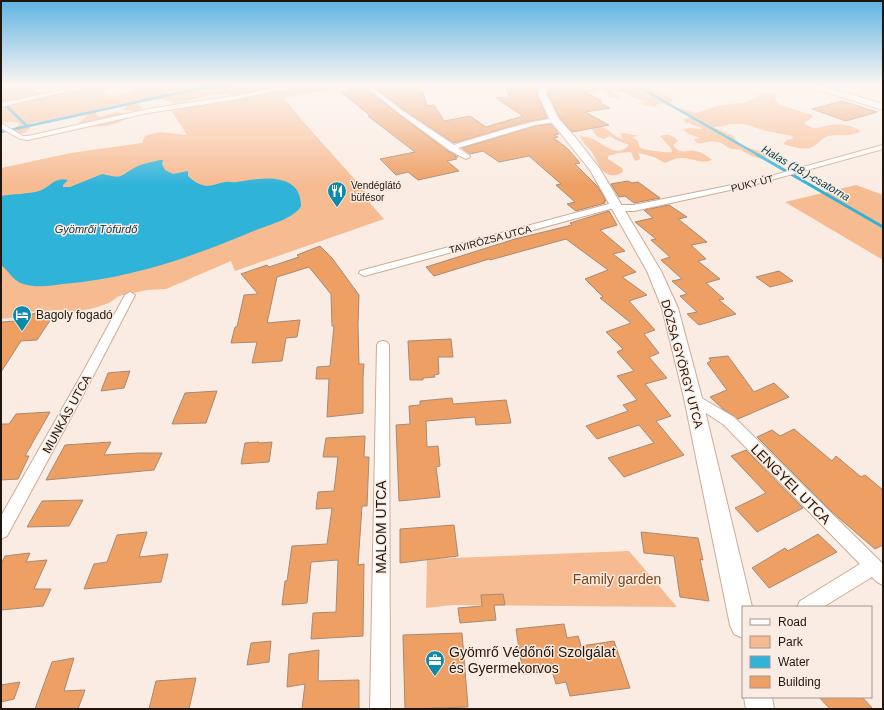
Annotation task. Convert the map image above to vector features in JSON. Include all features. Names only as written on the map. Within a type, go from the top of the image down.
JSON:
[{"type":"main road","name":"DÓZSA GYÖRGY UTCA","points":[[555,120],[595,169],[654,271],[670,308],[693,398],[742,620]]},
{"type":"main road","points":[[758,698],[760,709]]},
{"type":"street","points":[[6,128],[22,138],[28,138],[112,119]]},
{"type":"street","points":[[411,119],[466,157]]},
{"type":"street","points":[[452,148],[534,123],[555,120]]},
{"type":"street","name":"PUKY ÚT","points":[[617,207],[634,208],[753,183],[883,147]]},
{"type":"street","name":"TAVIRÓZSA UTCA","points":[[364,273],[617,207]]},
{"type":"street","name":"MUNKÁS UTCA","points":[[1,531],[84,382],[130,295]]},
{"type":"street","name":"MALOM UTCA","points":[[380,709],[383,345]]},
{"type":"street","name":"LENGYEL UTCA","points":[[693,398],[728,421],[878,571]]},
{"type":"street","points":[[808,606],[878,571]]},
{"type":"green space","points":[[1,119],[65,119],[48,123],[36,122],[31,124],[27,131],[19,134],[14,129],[20,124],[14,122],[1,123]]},
{"type":"green space","points":[[84,119],[126,119],[112,125],[94,127],[78,123]]},
{"type":"green space","points":[[177,119],[301,119],[374,201],[370,203],[384,219],[235,271],[231,261],[166,289],[147,290],[119,296],[109,303],[94,308],[76,312],[59,310],[30,312],[18,317],[1,319],[1,168],[71,153],[142,143],[145,136],[160,132],[187,135]]},
{"type":"green space","points":[[684,119],[810,119],[804,123],[814,128],[838,124],[850,126],[861,131],[850,135],[828,136],[810,148],[796,148],[783,144],[787,140],[793,139],[792,136],[766,131],[744,124],[730,124],[713,127],[733,136],[738,144],[767,155],[764,158],[757,158],[739,149],[730,149],[718,142],[712,141],[697,143],[694,139],[700,138],[683,130],[688,128],[702,128],[685,122]]},
{"type":"green space","points":[[598,126],[623,139],[621,134],[624,133],[639,136],[632,137],[638,141],[640,148],[646,150],[672,152],[671,148],[660,136],[665,135],[674,137],[678,141],[673,145],[679,150],[698,152],[704,154],[712,160],[704,162],[680,158],[665,163],[654,157],[639,153],[640,159],[635,161],[631,152],[619,153],[608,156],[608,159],[622,168],[623,172],[617,175],[607,174],[600,168],[593,154],[580,135],[593,139],[616,151],[621,151],[629,145],[610,136],[604,139],[598,137],[592,128]]},
{"type":"green space","points":[[856,185],[883,195],[883,260],[785,202]]},
{"type":"green space","name":"Family garden","points":[[629,551],[677,607],[453,605],[426,608],[427,559]]},
{"type":"water","name":"Gyömrői Tófürdő","points":[[163,160],[162,164],[165,170],[173,174],[188,171],[188,176],[192,180],[207,186],[226,182],[256,179],[277,179],[287,182],[294,187],[299,195],[301,206],[288,218],[209,249],[162,265],[114,277],[54,285],[33,286],[16,281],[1,265],[1,196],[31,193],[43,190],[56,181],[63,179],[68,180],[63,187],[70,187],[102,174],[118,177],[138,166]]},
{"type":"building","points":[[372,119],[405,119],[458,157],[455,157],[457,159],[447,161],[459,171],[418,180],[408,172],[396,175],[380,159],[415,152]]},
{"type":"building","points":[[418,119],[443,119],[444,121],[454,119],[475,119],[486,127],[512,119],[541,119],[525,122],[454,143]]},
{"type":"building","points":[[561,119],[598,119],[609,125],[572,132]]},
{"type":"building","points":[[841,119],[852,119],[846,121]]},
{"type":"building","points":[[551,124],[559,134],[554,135],[558,137],[554,138],[568,149],[580,163],[575,164],[598,187],[606,201],[604,201],[605,203],[576,211],[567,204],[575,202],[556,185],[561,184],[529,156],[499,162],[483,151],[470,154],[462,148],[535,126]]},
{"type":"building","points":[[628,181],[632,183],[638,182],[660,198],[634,203],[625,196],[619,197],[611,184]]},
{"type":"building","points":[[669,205],[687,217],[678,219],[707,242],[691,245],[706,259],[698,261],[720,279],[706,283],[724,299],[719,300],[736,314],[699,325],[687,314],[697,312],[680,296],[687,294],[672,281],[682,279],[661,260],[670,257],[651,240],[656,239],[635,222],[653,218],[644,210]]},
{"type":"building","points":[[609,211],[617,225],[600,230],[625,251],[613,254],[636,272],[622,277],[647,295],[629,301],[655,330],[644,334],[659,353],[649,357],[667,378],[645,384],[671,416],[656,421],[684,455],[624,477],[608,458],[654,443],[639,425],[597,439],[586,426],[628,411],[623,405],[637,400],[617,376],[634,371],[617,352],[623,349],[606,332],[631,323],[600,298],[603,297],[585,279],[608,270],[566,239],[490,260],[489,259],[434,276],[426,267],[515,239],[572,225],[570,223]]},
{"type":"building","points":[[320,246],[332,258],[359,295],[359,364],[364,364],[363,413],[327,417],[329,379],[316,379],[317,367],[330,366],[334,326],[332,326],[331,294],[309,267],[277,277],[267,323],[300,320],[297,337],[286,338],[282,361],[252,363],[257,342],[231,343],[235,327],[237,327],[244,295],[258,294],[241,274],[267,265],[269,267],[299,257],[297,255]]},
{"type":"building","points":[[779,271],[793,281],[770,287],[756,277]]},
{"type":"building","name":"Bagoly fogadó","points":[[47,312],[53,316],[37,340],[21,341],[1,372],[1,322],[17,321],[24,316]]},
{"type":"building","points":[[451,339],[453,357],[438,357],[439,374],[434,375],[435,377],[423,378],[423,380],[410,380],[408,341]]},
{"type":"building","points":[[728,356],[754,392],[774,383],[789,397],[738,419],[723,409],[710,397],[727,390],[707,363],[711,361],[709,358]]},
{"type":"building","points":[[130,371],[124,388],[101,391],[108,373]]},
{"type":"building","points":[[217,391],[206,423],[172,424],[185,393]]},
{"type":"building","points":[[452,398],[453,404],[506,400],[511,423],[476,425],[475,417],[426,421],[427,447],[438,446],[440,466],[436,467],[440,497],[399,501],[396,425],[410,424],[409,406],[420,405],[420,401]]},
{"type":"building","points":[[50,412],[25,456],[29,456],[18,479],[1,480],[1,424],[9,424],[16,414]]},
{"type":"building","points":[[794,429],[832,461],[836,456],[861,477],[865,475],[883,490],[883,545],[875,549],[832,512],[757,437],[772,430],[780,436]]},
{"type":"building","points":[[365,436],[364,457],[369,457],[367,506],[362,506],[358,565],[364,564],[363,636],[311,639],[313,613],[336,612],[338,560],[311,562],[307,603],[282,605],[292,546],[327,544],[332,508],[316,509],[318,492],[334,491],[338,457],[323,457],[326,438]]},
{"type":"building","points":[[111,442],[104,455],[162,453],[154,470],[46,480],[65,445]]},
{"type":"building","points":[[272,442],[269,462],[241,464],[245,443]]},
{"type":"building","points":[[746,450],[803,508],[757,532],[735,508],[766,493],[731,456]]},
{"type":"building","points":[[83,500],[69,526],[27,527],[42,501]]},
{"type":"building","points":[[454,525],[458,556],[400,563],[400,529]]},
{"type":"building","points":[[147,532],[139,557],[168,554],[161,582],[84,589],[94,564],[107,562],[117,535]]},
{"type":"building","points":[[641,532],[698,538],[703,560],[700,559],[709,601],[680,597],[674,556],[644,553]]},
{"type":"building","points":[[818,534],[837,552],[769,588],[752,568],[785,548],[788,551]]},
{"type":"building","points":[[30,553],[26,562],[47,560],[34,589],[51,589],[43,606],[1,610],[1,564],[5,556]]},
{"type":"building","points":[[503,594],[505,605],[494,605],[496,620],[460,623],[458,608],[482,606],[481,595]]},
{"type":"building","points":[[564,624],[567,638],[578,636],[581,646],[614,641],[630,688],[570,696],[566,682],[556,684],[552,671],[523,674],[516,629]]},
{"type":"building","name":"Gyömrő Védőnői Szolgálat és Gyermekorvos","points":[[462,633],[468,707],[405,709],[403,635]]},
{"type":"building","points":[[271,641],[269,662],[247,665],[251,643]]},
{"type":"building","points":[[319,650],[318,681],[359,680],[359,709],[302,709],[305,684],[287,687],[289,654]]},
{"type":"building","points":[[74,658],[64,691],[85,690],[78,709],[35,709],[52,662]]},
{"type":"building","points":[[196,678],[189,709],[149,709],[156,681]]},
{"type":"building","points":[[20,682],[14,699],[1,702],[1,685]]},
{"type":"building","points":[[820,698],[863,698],[873,709],[830,709]]},
{"type":"waterway","points":[[20,119],[27,126]]},
{"type":"waterway","points":[[1,132],[60,119]]},
{"type":"waterway","name":"Halas (18.)-csatorna","points":[[695,119],[760,156]]},
{"type":"waterway","name":"Halas (18.)-csatorna","points":[[758,155],[883,227]]},
{"type":"place","name":"Vendéglátó büfésor","points":[[337,208]]},
{"type":"place","name":"Bagoly fogadó","points":[[22,332]]},
{"type":"place","name":"Gyömrő Védőnői Szolgálat és Gyermekorvos","points":[[435,677]]}]
